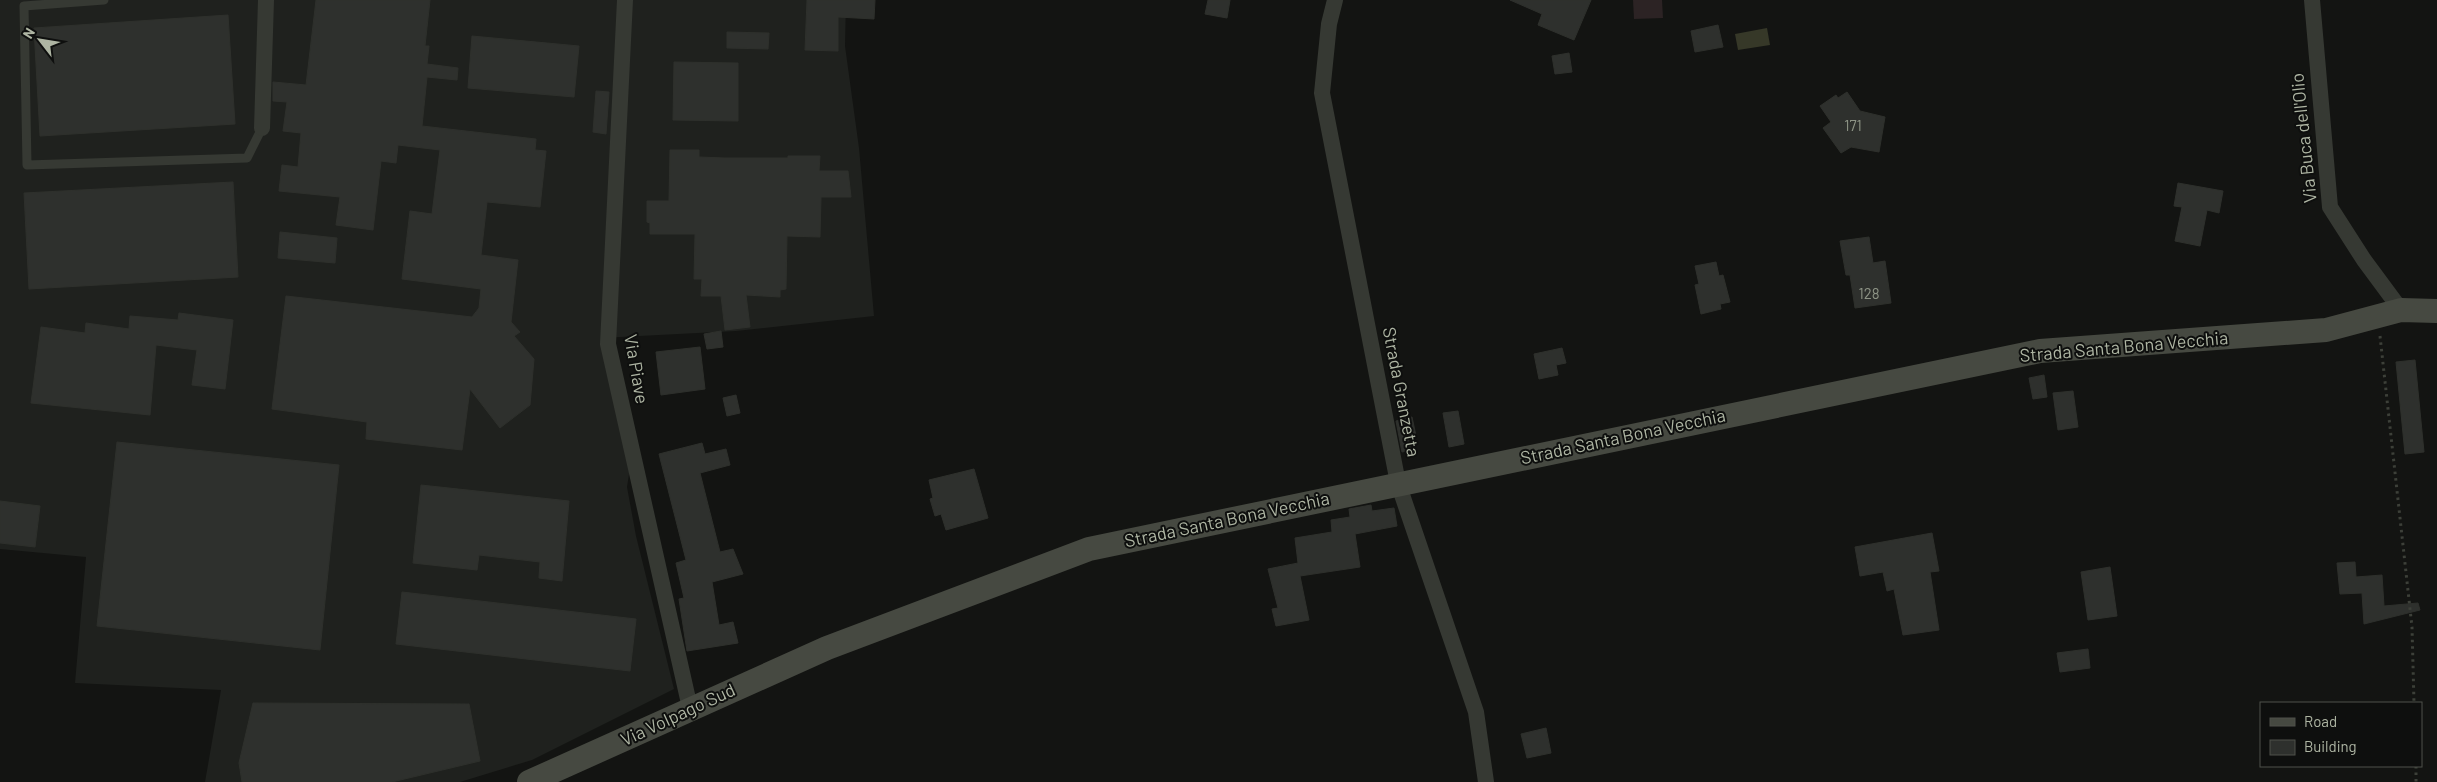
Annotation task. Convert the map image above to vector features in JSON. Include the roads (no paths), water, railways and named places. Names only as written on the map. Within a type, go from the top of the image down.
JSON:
[{"type":"street","points":[[262,128],[266,0]]},
{"type":"street","name":"Via Piave","points":[[625,0],[608,344],[690,708]]},
{"type":"street","name":"Strada Granzetta","points":[[1335,0],[1329,24],[1322,93],[1398,483],[1476,712],[1486,782]]},
{"type":"street","name":"Via Buca dell'Olio","points":[[2312,0],[2330,207],[2364,260],[2401,310]]},
{"type":"street","name":"Strada Santa Bona Vecchia","points":[[827,648],[1089,549],[1398,483],[2040,351],[2326,330],[2378,318],[2401,310],[2437,311]]},
{"type":"street","name":"Via Volpago Sud","points":[[544,779],[690,708],[827,648]]},
{"type":"lane","points":[[104,0],[24,6],[26,164],[247,158],[262,128]]}]
